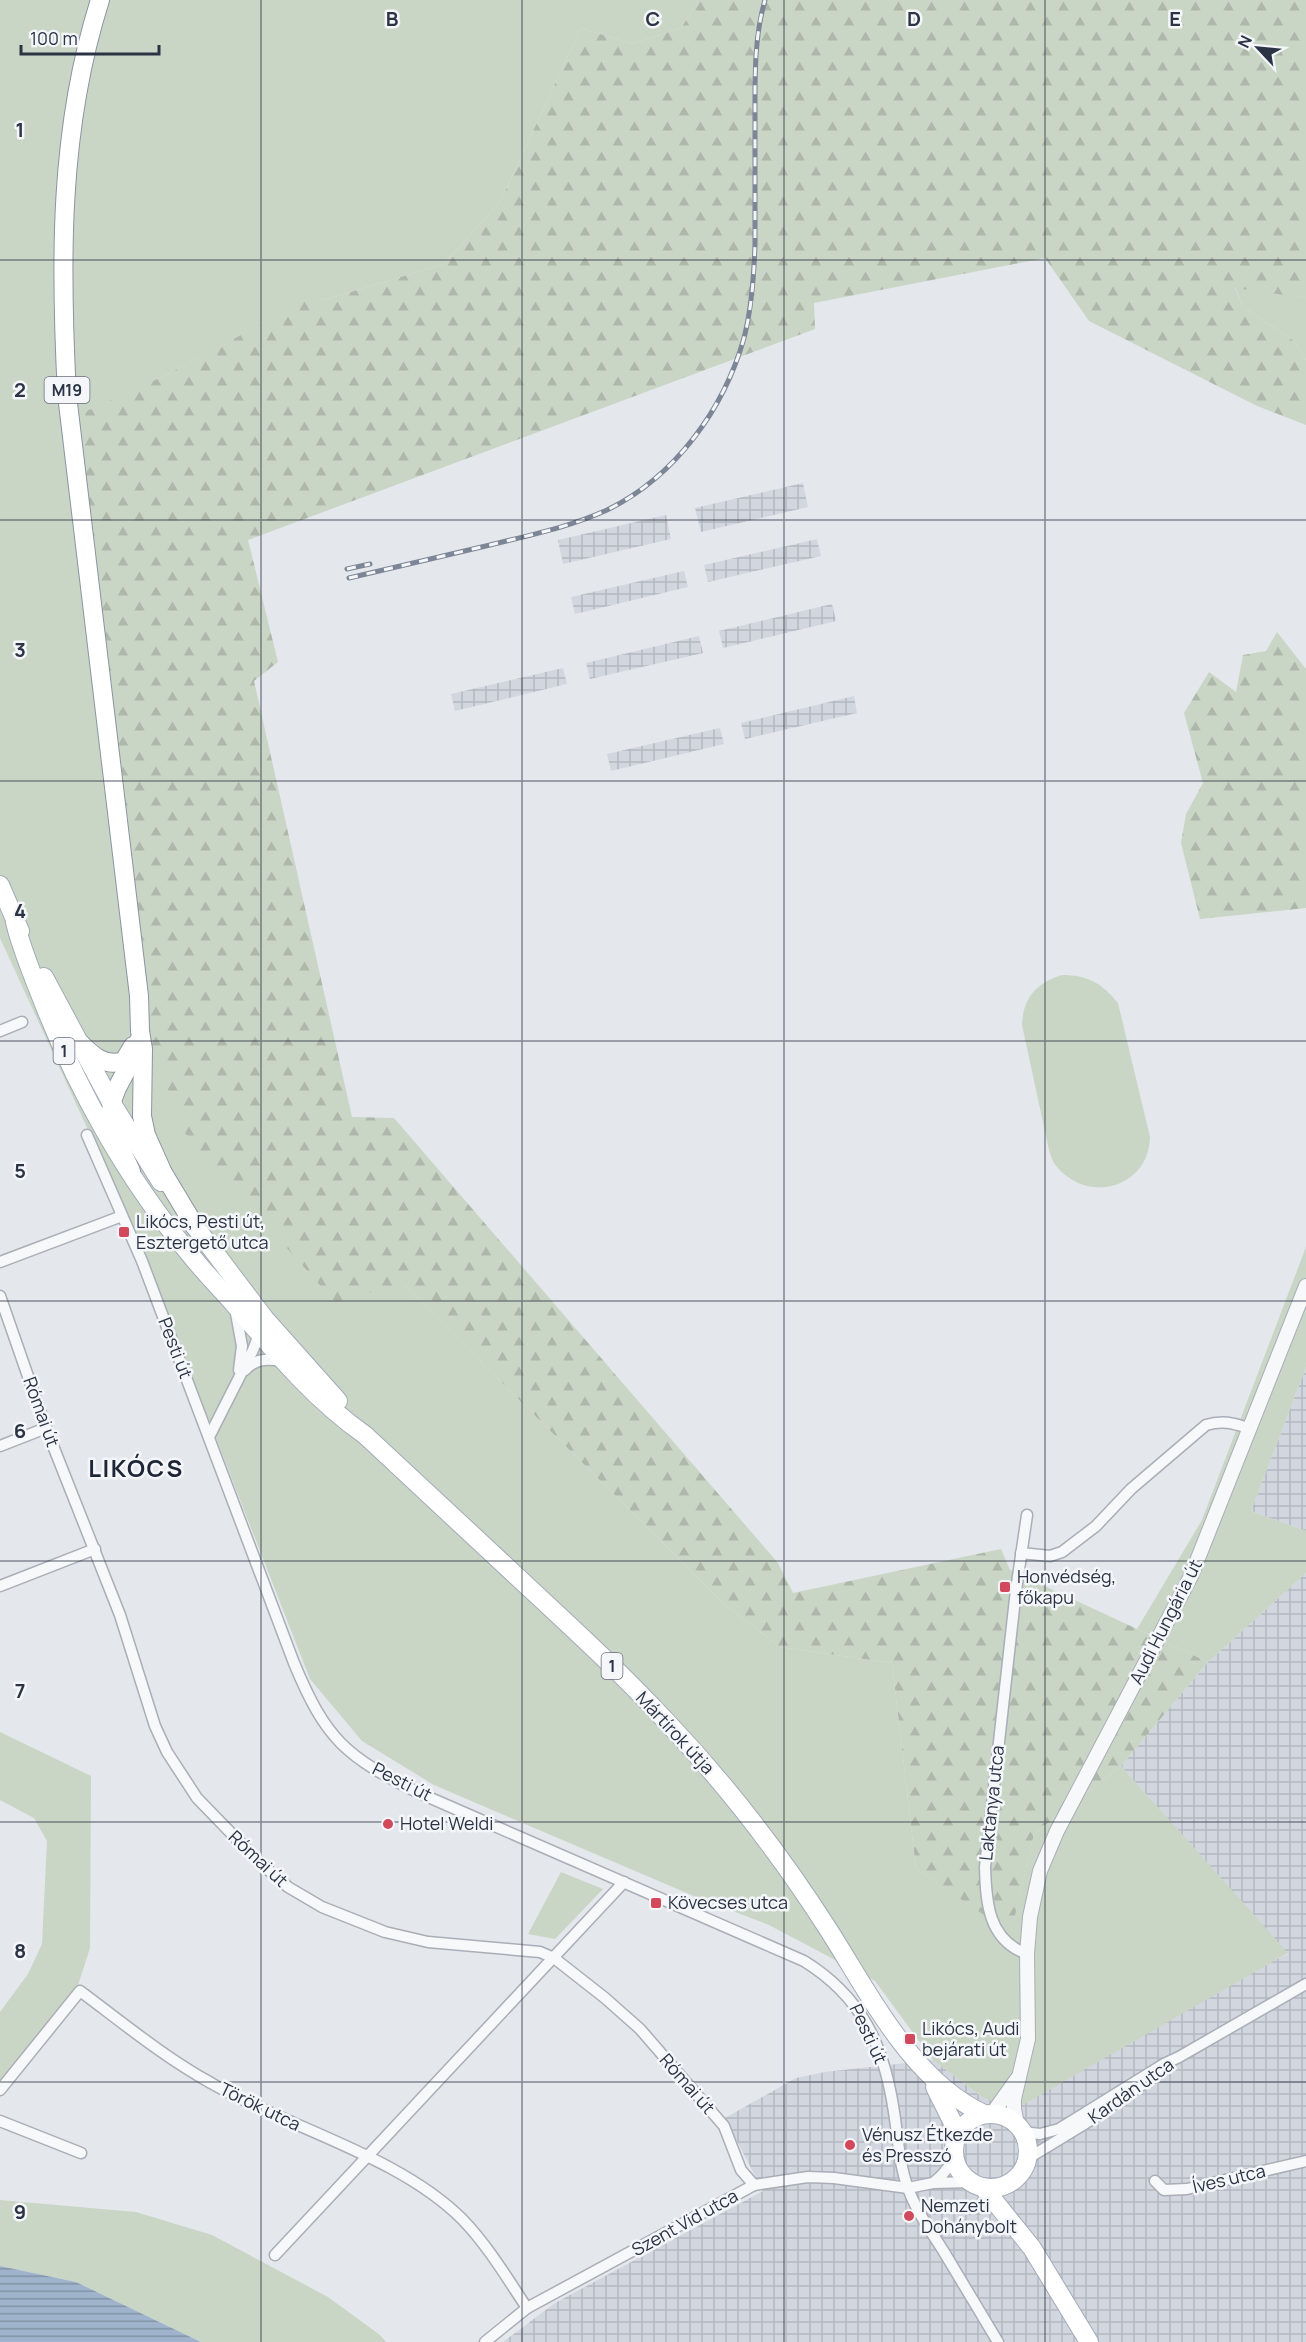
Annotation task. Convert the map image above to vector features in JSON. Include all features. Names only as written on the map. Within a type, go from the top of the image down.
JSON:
[{"type":"main road","name":"M19","points":[[100,0],[82,62],[68,148],[63,224],[65,351],[67,395],[139,996],[140,1031]]},
{"type":"main road","name":"1","points":[[0,885],[3,904],[15,922],[111,1102],[155,1173],[196,1228],[282,1361],[327,1406],[365,1435]]},
{"type":"main road","name":"1","points":[[15,922],[20,943],[52,1026],[109,1138],[152,1204],[188,1252],[234,1304],[262,1327],[346,1410],[365,1435]]},
{"type":"main road","points":[[77,1040],[95,1058],[118,1063],[124,1061],[140,1031]]},
{"type":"main road","points":[[131,1171],[110,1122],[111,1102],[131,1064],[140,1031]]},
{"type":"main road","points":[[140,1031],[144,1067],[142,1116],[146,1134],[153,1154],[196,1228]]},
{"type":"main road","name":"Mártírok útja","points":[[365,1435],[628,1681],[700,1758],[750,1819],[799,1885],[886,2019],[930,2078],[952,2121],[956,2138],[955,2159]]},
{"type":"main road","name":"Mártírok útja","points":[[930,2078],[961,2103],[988,2114],[1003,2115],[1020,2128]]},
{"type":"main road","points":[[956,2138],[964,2125],[988,2114]]},
{"type":"main road","points":[[978,2184],[996,2187],[1013,2180],[1022,2170],[1027,2158],[1027,2140],[1020,2128]]},
{"type":"main road","points":[[955,2159],[958,2168],[978,2184],[1032,2248]]},
{"type":"main road","points":[[1013,2180],[1011,2196],[1013,2207],[1032,2248],[1089,2342]]},
{"type":"street","points":[[0,1031],[22,1022]]},
{"type":"street","name":"Pesti út","points":[[87,1135],[146,1271],[294,1663],[318,1716],[330,1733],[345,1749],[377,1772],[419,1793],[804,1961],[837,1984],[851,1998],[863,2016],[881,2059],[891,2093],[903,2168],[916,2206],[998,2342]]},
{"type":"street","points":[[0,1262],[122,1216]]},
{"type":"street","name":"Audi Hungária út","points":[[1027,1954],[1034,1894],[1049,1848],[1191,1576],[1306,1286]]},
{"type":"street","name":"Római út","points":[[0,1296],[46,1428],[120,1615],[155,1726],[167,1752],[197,1798],[258,1861],[288,1887],[322,1906],[386,1932],[428,1942],[540,1952],[554,1958],[640,2029],[671,2063],[724,2126],[741,2170],[754,2185]]},
{"type":"street","points":[[234,1304],[242,1346],[236,1382]]},
{"type":"street","points":[[209,1437],[262,1327]]},
{"type":"street","points":[[236,1382],[246,1368],[256,1361],[267,1359],[282,1361]]},
{"type":"street","points":[[1021,1552],[1050,1556],[1062,1552],[1096,1526],[1131,1489],[1206,1425],[1217,1421],[1248,1428]]},
{"type":"street","points":[[0,1446],[46,1428]]},
{"type":"street","name":"Laktanya utca","points":[[1027,1515],[985,1867],[989,1917],[998,1932],[1010,1944],[1027,1954]]},
{"type":"street","points":[[0,1586],[95,1549]]},
{"type":"street","points":[[275,2255],[624,1882]]},
{"type":"street","points":[[1020,2128],[1014,2109],[1028,2029],[1027,1954]]},
{"type":"street","points":[[1179,2057],[1306,1983]]},
{"type":"street","name":"Török utca","points":[[0,2090],[80,1991],[157,2049],[211,2084],[367,2157],[427,2190],[462,2219],[488,2249],[527,2308]]},
{"type":"street","name":"Kardán utca","points":[[1020,2128],[1040,2134],[1059,2129],[1179,2057]]},
{"type":"street","name":"Kardán utca","points":[[1027,2158],[1146,2084],[1179,2057]]},
{"type":"street","points":[[988,2114],[1020,2074]]},
{"type":"street","points":[[0,2121],[81,2153]]},
{"type":"street","points":[[933,2183],[955,2159]]},
{"type":"street","name":"Íves utca","points":[[1155,2181],[1164,2190],[1187,2189],[1306,2162]]},
{"type":"street","name":"Szent Vid utca","points":[[485,2342],[527,2308],[754,2185],[808,2177],[834,2178],[908,2188],[933,2183],[978,2184]]},
{"type":"shaded area","points":[[803,483],[808,507],[701,532],[695,508]]},
{"type":"shaded area","points":[[666,515],[671,539],[563,564],[558,540]]},
{"type":"shaded area","points":[[817,539],[821,556],[708,582],[704,565]]},
{"type":"shaded area","points":[[684,571],[688,587],[575,614],[571,597]]},
{"type":"shaded area","points":[[832,604],[836,621],[723,648],[719,631]]},
{"type":"shaded area","points":[[699,636],[703,653],[590,679],[586,663]]},
{"type":"shaded area","points":[[563,668],[567,684],[455,711],[451,694]]},
{"type":"shaded area","points":[[854,696],[857,713],[745,739],[741,723]]},
{"type":"shaded area","points":[[720,728],[724,744],[611,771],[607,754]]},
{"type":"shaded area","points":[[1306,1367],[1306,1531],[1251,1511]]},
{"type":"shaded area","points":[[1306,1573],[1306,2342],[503,2342],[555,2303],[763,2191],[725,2118],[796,2078],[825,2072],[933,2060],[982,2097],[1288,1954],[1121,1766],[1208,1662]]},
{"type":"green space","points":[[0,0],[699,0],[681,28],[632,44],[581,28],[500,202],[444,264],[324,300],[314,297],[168,374],[69,420],[403,1284],[723,1603],[780,1647],[892,1663],[916,1869],[1011,1932],[1034,1834],[1121,1766],[1288,1953],[1023,2105],[1014,2109],[982,2097],[933,2060],[875,1981],[769,1925],[696,1897],[434,1785],[362,1741],[310,1679],[139,1241],[0,938]]},
{"type":"green space","points":[[699,0],[1306,0],[1306,298],[1235,288],[1243,307],[1294,341],[1306,360],[1306,425],[1257,406],[1089,321],[1045,258],[814,303],[815,329],[248,540],[278,662],[254,681],[352,1117],[394,1118],[778,1563],[793,1593],[1001,1549],[1010,1570],[1208,1662],[1121,1766],[1034,1834],[1011,1933],[916,1869],[892,1663],[780,1647],[723,1603],[403,1284],[335,1302],[182,1130],[140,1015],[69,419],[168,374],[314,296],[324,300],[444,264],[500,202],[581,28],[632,44],[681,28]]},
{"type":"green space","points":[[1235,287],[1306,298],[1306,360],[1294,341],[1243,307]]},
{"type":"green space","points":[[1277,632],[1306,669],[1306,908],[1200,919],[1181,843],[1186,814],[1203,783],[1184,713],[1209,672],[1236,692],[1243,655],[1266,651]]},
{"type":"green space","points":[[1062,975],[1079,977],[1100,985],[1118,1003],[1150,1137],[1147,1154],[1140,1168],[1129,1178],[1115,1185],[1100,1187],[1085,1185],[1070,1179],[1056,1165],[1049,1150],[1022,1025],[1028,999],[1045,982]]},
{"type":"green space","points":[[1306,1247],[1306,1367],[1251,1511],[1306,1531],[1306,1573],[1208,1662],[1137,1629],[1202,1520]]},
{"type":"green space","points":[[0,1732],[91,1776],[90,1948],[77,1988],[0,2086],[0,2012],[28,1974],[42,1944],[47,1841],[34,1818],[0,1800]]},
{"type":"green space","points":[[561,1872],[603,1889],[555,1939],[528,1934]]},
{"type":"green space","points":[[0,2200],[136,2212],[212,2235],[328,2297],[380,2335],[386,2342],[201,2342],[76,2282],[0,2266]]},
{"type":"water","points":[[0,2266],[76,2282],[201,2342],[0,2342]]},
{"type":"railway","points":[[349,578],[535,534],[593,516],[632,496],[675,460],[694,438],[724,390],[744,338],[749,315],[755,244],[756,58],[761,14],[765,0]]},
{"type":"railway","points":[[347,569],[370,564]]},
{"type":"place","name":"Likócs, Pesti út, Esztergető utca","points":[[124,1232]]},
{"type":"place","name":"Honvédség, főkapu","points":[[1005,1587]]},
{"type":"place","name":"Hotel Weldi","points":[[388,1824]]},
{"type":"place","name":"Kövecses utca","points":[[656,1903]]},
{"type":"place","name":"Likócs, Audi bejárati út","points":[[910,2039]]},
{"type":"place","name":"Vénusz Étkezde és Presszó","points":[[850,2145]]},
{"type":"place","name":"Nemzeti Dohánybolt","points":[[909,2216]]},
{"type":"district","name":"LIKÓCS","points":[[136,1469]]}]
